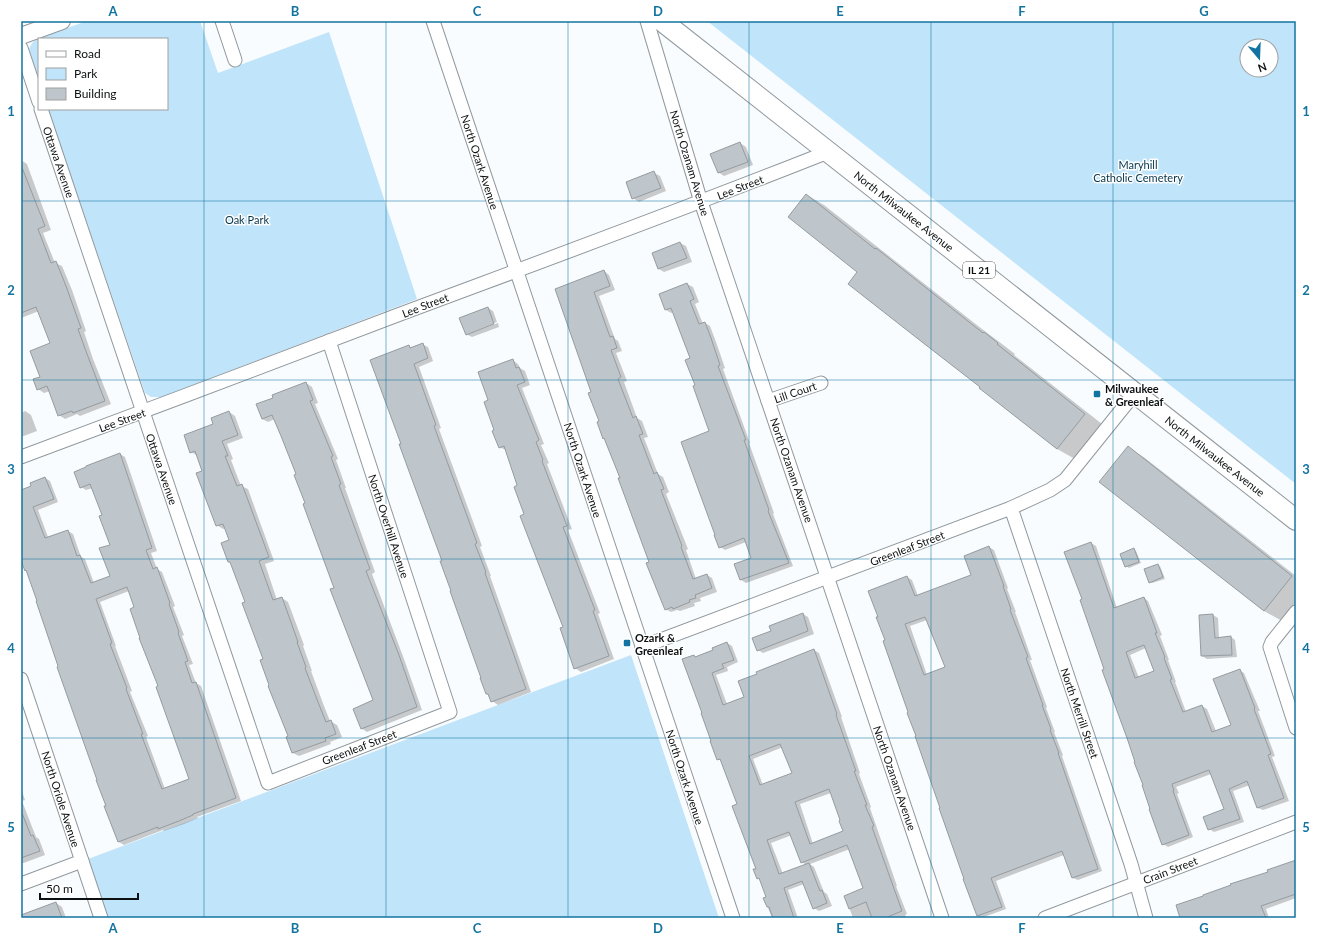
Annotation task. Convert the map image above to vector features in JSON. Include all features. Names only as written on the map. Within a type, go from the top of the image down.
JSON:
[{"type":"main road","name":"North Milwaukee Avenue","points":[[662,21],[1296,520]]},
{"type":"street","points":[[21,36],[62,21]]},
{"type":"street","points":[[222,21],[235,60]]},
{"type":"street","name":"North Ozark Avenue","points":[[432,21],[732,918]]},
{"type":"street","name":"North Ozanam Avenue","points":[[647,21],[701,202],[942,918]]},
{"type":"street","points":[[21,48],[38,99]]},
{"type":"street","name":"Ottawa Avenue","points":[[41,110],[268,783]]},
{"type":"street","name":"Lee Street","points":[[21,457],[701,202],[828,152]]},
{"type":"street","name":"North Overhill Avenue","points":[[329,341],[450,712]]},
{"type":"street","name":"Lill Court","points":[[768,402],[821,383]]},
{"type":"street","name":"Greenleaf Street","points":[[642,647],[1011,508],[1050,490],[1065,480],[1135,393]]},
{"type":"street","name":"North Merrill Street","points":[[1011,508],[1126,849],[1146,918]]},
{"type":"street","points":[[1296,612],[1272,642],[1270,647],[1296,728]]},
{"type":"street","name":"North Oriole Avenue","points":[[21,680],[101,918]]},
{"type":"street","name":"Greenleaf Street","points":[[268,783],[450,712]]},
{"type":"street","name":"Crain Street","points":[[1044,918],[1296,822]]},
{"type":"street","points":[[21,884],[82,861]]},
{"type":"green space","name":"Oak Park","points":[[87,21],[200,21],[218,73],[329,32],[417,299],[162,397],[151,397],[145,393],[48,110],[168,110],[168,38],[39,38]]},
{"type":"green space","name":"Maryhill Catholic Cemetery","points":[[707,21],[1296,21],[1296,484]]},
{"type":"green space","name":"Oak Park","points":[[38,39],[38,79],[29,49],[32,43]]},
{"type":"green space","points":[[631,655],[719,918],[108,918],[88,859]]},
{"type":"building","points":[[740,142],[748,162],[718,173],[710,154]]},
{"type":"building","points":[[21,165],[45,226],[38,229],[51,263],[56,261],[66,286],[81,328],[78,329],[105,401],[73,413],[72,411],[58,416],[47,386],[37,390],[33,379],[40,377],[30,351],[50,343],[36,307],[21,313]]},
{"type":"building","points":[[654,171],[661,188],[632,199],[626,182]]},
{"type":"building","points":[[806,194],[983,333],[984,332],[998,343],[997,344],[1085,414],[1057,449],[848,284],[857,272],[788,217]]},
{"type":"building","points":[[680,242],[687,258],[658,269],[652,253]]},
{"type":"building","points":[[604,270],[610,286],[594,292],[610,337],[613,336],[617,348],[611,350],[621,377],[618,379],[633,418],[636,416],[643,434],[639,435],[654,474],[657,472],[664,489],[661,490],[693,579],[707,574],[712,588],[695,595],[696,598],[689,600],[690,602],[673,609],[672,607],[665,610],[646,563],[649,562],[618,478],[620,478],[597,422],[599,421],[588,393],[591,392],[555,289]]},
{"type":"building","points":[[687,283],[694,299],[690,301],[699,324],[705,322],[711,338],[720,365],[718,366],[746,440],[744,440],[769,510],[768,511],[789,563],[740,580],[734,564],[751,558],[744,538],[719,548],[681,442],[709,431],[693,386],[695,385],[685,360],[690,358],[671,308],[665,310],[659,294]]},
{"type":"building","points":[[488,307],[494,324],[466,335],[459,318]]},
{"type":"building","points":[[423,343],[428,358],[414,364],[436,425],[434,426],[477,543],[475,544],[526,689],[491,702],[488,694],[486,694],[480,678],[440,561],[442,561],[370,360],[409,345],[410,348]]},
{"type":"building","points":[[513,359],[516,368],[519,367],[525,382],[517,385],[539,440],[536,442],[543,460],[542,461],[567,526],[563,527],[595,610],[593,611],[609,656],[574,669],[560,628],[563,627],[520,516],[524,514],[514,487],[517,485],[504,446],[499,448],[492,431],[494,430],[484,402],[488,400],[478,372]]},
{"type":"building","points":[[306,382],[313,400],[310,401],[333,456],[331,457],[341,484],[339,485],[370,569],[366,571],[399,655],[417,707],[361,729],[353,709],[373,700],[330,589],[334,588],[303,504],[305,503],[294,475],[296,474],[281,436],[272,415],[262,419],[256,404],[273,398],[272,395]]},
{"type":"building","points":[[229,411],[238,435],[222,441],[228,456],[225,456],[237,486],[242,484],[269,557],[259,561],[273,600],[282,597],[298,642],[306,667],[305,668],[318,702],[326,722],[331,720],[336,734],[325,738],[326,741],[292,753],[286,737],[288,736],[268,686],[269,685],[260,660],[263,659],[242,603],[245,602],[221,543],[229,540],[223,524],[216,526],[196,473],[202,471],[195,451],[190,453],[184,435],[213,424],[211,418]]},
{"type":"building","points":[[1128,446],[1292,576],[1264,611],[1099,482]]},
{"type":"building","points":[[120,453],[152,548],[146,550],[153,569],[157,567],[188,661],[185,662],[192,683],[196,682],[236,798],[158,829],[158,827],[118,842],[104,806],[106,806],[57,667],[58,666],[37,601],[26,570],[25,571],[21,561],[21,490],[31,486],[30,483],[45,477],[54,499],[33,507],[45,538],[68,530],[77,556],[80,555],[91,583],[110,576],[99,548],[110,545],[99,516],[102,515],[90,484],[80,488],[74,472]],"holes":[[[127,587],[134,607],[130,609],[139,638],[158,686],[156,687],[189,779],[162,789],[141,734],[143,734],[110,644],[112,643],[96,599]]]},
{"type":"building","points":[[1091,542],[1114,608],[1144,597],[1157,633],[1155,633],[1172,679],[1170,680],[1183,712],[1202,705],[1212,732],[1231,725],[1213,679],[1240,669],[1271,754],[1268,755],[1284,798],[1257,808],[1247,781],[1229,789],[1240,819],[1208,830],[1203,817],[1224,809],[1209,770],[1172,784],[1173,791],[1189,835],[1162,845],[1127,738],[1102,670],[1104,669],[1080,600],[1082,599],[1064,552]],"holes":[[[1144,645],[1154,671],[1135,678],[1126,652]]]},
{"type":"building","points":[[989,546],[1004,586],[1011,609],[1010,610],[1028,657],[1026,658],[1098,869],[1072,878],[1062,851],[991,878],[1002,907],[977,916],[907,713],[908,712],[883,641],[885,640],[876,617],[878,617],[868,591],[907,576],[915,596],[971,575],[964,556]],"holes":[[[925,617],[945,667],[924,675],[905,624]]]},
{"type":"building","points":[[1134,548],[1139,562],[1125,567],[1120,554]]},
{"type":"building","points":[[1158,564],[1163,577],[1149,583],[1144,569]]},
{"type":"building","points":[[803,613],[808,631],[757,651],[752,638],[771,631],[769,626]]},
{"type":"building","points":[[1213,614],[1215,638],[1231,636],[1232,655],[1201,656],[1199,615]]},
{"type":"building","points":[[727,642],[734,660],[722,664],[724,668],[712,673],[723,705],[744,697],[738,681],[757,674],[756,672],[814,649],[856,771],[854,771],[867,805],[865,805],[874,826],[872,827],[902,911],[885,918],[872,918],[866,902],[849,909],[844,896],[863,888],[847,845],[801,863],[789,832],[767,840],[779,874],[809,863],[820,891],[822,890],[827,903],[813,909],[802,881],[784,888],[794,918],[773,918],[769,907],[767,907],[763,898],[766,897],[759,878],[757,879],[753,869],[756,869],[732,806],[737,804],[720,759],[717,760],[702,713],[682,659],[694,655],[695,657],[713,650],[712,648]],"holes":[[[780,744],[792,773],[760,785],[749,756]],[[829,789],[843,831],[810,844],[795,802]]]},
{"type":"building","points":[[21,813],[31,836],[33,835],[40,851],[21,858]]},
{"type":"building","points":[[1296,860],[1296,894],[1261,906],[1266,918],[1180,918],[1176,905],[1231,885],[1230,884],[1268,872],[1267,870]]},
{"type":"building","points":[[56,902],[62,918],[21,918],[21,915]]},
{"type":"place","name":"Milwaukee & Greenleaf","points":[[1097,394]]},
{"type":"place","name":"Ozark & Greenleaf","points":[[627,643]]}]
